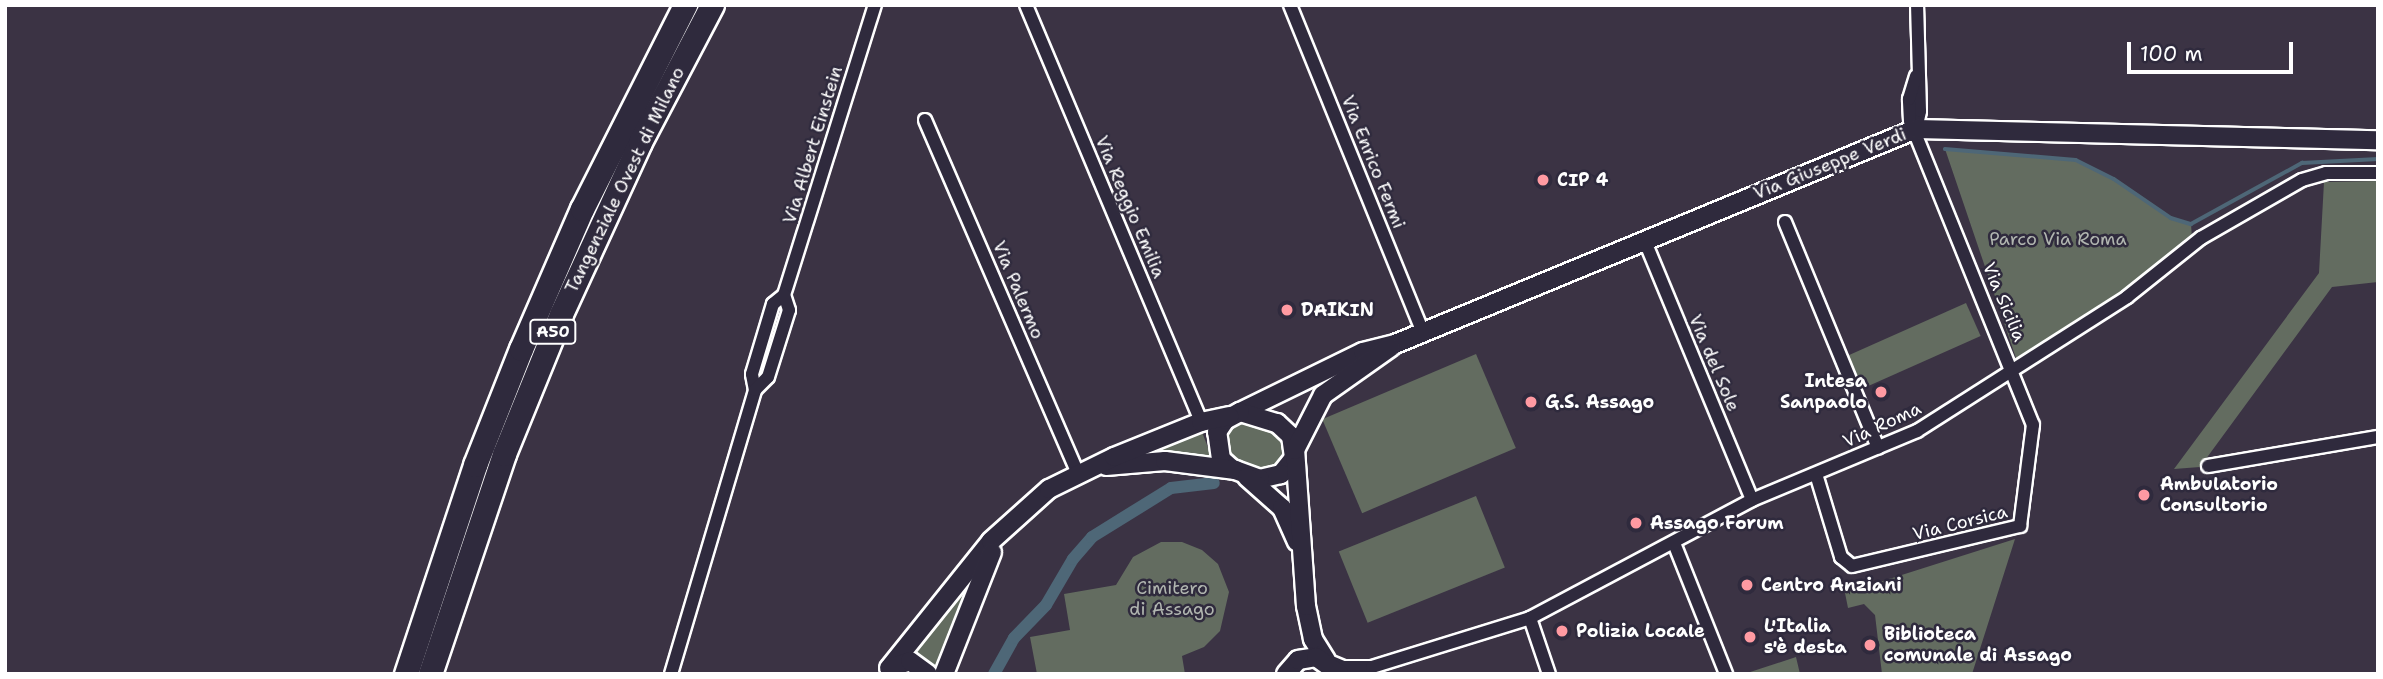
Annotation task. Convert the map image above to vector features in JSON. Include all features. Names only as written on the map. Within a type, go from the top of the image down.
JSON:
[{"type":"highway","name":"Tangenziale Ovest di Milano","points":[[405,674],[475,465],[521,349],[582,209],[685,5]]},
{"type":"highway","name":"Tangenziale Ovest di Milano","points":[[430,674],[504,454],[561,314],[640,142],[712,5]]},
{"type":"main road","name":"Via Giuseppe Verdi","points":[[1098,467],[1201,422],[1234,414],[1363,352],[1395,344],[1916,129],[2378,141]]},
{"type":"main road","name":"Via Giuseppe Verdi","points":[[1295,450],[1323,394],[1369,366],[1395,344]]},
{"type":"main road","points":[[1217,452],[1217,432],[1234,414],[1284,427],[1295,450],[1306,606],[1313,639],[1339,674]]},
{"type":"main road","points":[[1201,422],[1217,452],[1282,508],[1302,553]]},
{"type":"main road","points":[[888,670],[991,541],[1049,489],[1098,467],[1165,461],[1240,472],[1260,479],[1281,474],[1295,450]]},
{"type":"main road","points":[[944,674],[986,560],[1024,510]]},
{"type":"main road","points":[[1288,670],[1306,606]]},
{"type":"main road","points":[[1288,670],[1307,657],[1326,660]]},
{"type":"main road","points":[[888,670],[910,662],[928,674]]},
{"type":"street","name":"Via Albert Einstein","points":[[671,674],[755,390],[752,374],[773,304],[784,295],[875,5]]},
{"type":"street","name":"Via Reggio Emilia","points":[[1026,5],[1201,422]]},
{"type":"street","name":"Via Enrico Fermi","points":[[1290,5],[1423,332]]},
{"type":"street","name":"Via Sicilia","points":[[1917,5],[1916,76],[1908,109],[2014,372]]},
{"type":"street","name":"Via Palermo","points":[[925,120],[1078,474]]},
{"type":"street","name":"Via Roma","points":[[1326,660],[1343,667],[1368,670],[1530,618],[1752,500],[1917,430],[2014,372],[2127,297],[2201,238],[2302,180],[2326,173],[2378,173]]},
{"type":"street","points":[[1785,222],[1878,448]]},
{"type":"street","name":"Via del Sole","points":[[1644,239],[1752,500]]},
{"type":"street","name":"Via Corsica","points":[[1816,474],[1841,557],[1852,566],[2021,527],[2033,425],[2014,372]]},
{"type":"street","points":[[2208,466],[2378,438]]},
{"type":"street","points":[[1674,543],[1727,674]]},
{"type":"street","points":[[1530,618],[1549,674]]},
{"type":"green space","name":"Parco Via Roma","points":[[1945,149],[2076,160],[2114,179],[2171,218],[2191,224],[2192,238],[2126,290],[2017,361]]},
{"type":"green space","points":[[2378,181],[2378,282],[2332,287],[2200,467],[2174,469],[2319,273],[2324,182]]},
{"type":"green space","points":[[1966,303],[1981,336],[1858,390],[1844,358]]},
{"type":"green space","points":[[1476,354],[1516,448],[1362,513],[1322,419]]},
{"type":"green space","points":[[1238,419],[1274,427],[1288,448],[1283,465],[1261,474],[1226,456],[1224,430]]},
{"type":"green space","points":[[1202,432],[1214,463],[1152,454],[1152,453]]},
{"type":"green space","points":[[1476,496],[1505,567],[1368,623],[1339,551]]},
{"type":"green space","points":[[2015,539],[1972,674],[1882,674],[1875,615],[1864,604],[1848,608],[1845,593]]},
{"type":"green space","name":"Cimitero di Assago","points":[[1161,542],[1182,542],[1202,550],[1218,564],[1229,592],[1220,631],[1204,647],[1182,656],[1185,674],[1037,674],[1030,637],[1070,630],[1064,594],[1116,585],[1133,557]]},
{"type":"green space","points":[[975,572],[941,674],[906,657]]},
{"type":"green space","points":[[1796,657],[1800,674],[1744,674],[1787,660]]},
{"type":"waterway","points":[[1945,149],[2076,160],[2114,179],[2171,218],[2191,224],[2302,163],[2378,159]]},
{"type":"waterway","points":[[994,674],[1014,638],[1046,605],[1073,559],[1092,537],[1171,488],[1214,483]]},
{"type":"place","name":"CIP 4","points":[[1543,180]]},
{"type":"place","name":"DAIKIN","points":[[1287,310]]},
{"type":"place","name":"Intesa Sanpaolo","points":[[1881,392]]},
{"type":"place","name":"G.S. Assago","points":[[1531,402]]},
{"type":"place","name":"Ambulatorio Consultorio","points":[[2144,495]]},
{"type":"place","name":"Assago Forum","points":[[1636,523]]},
{"type":"place","name":"Centro Anziani","points":[[1747,585]]},
{"type":"place","name":"Polizia Locale","points":[[1562,631]]},
{"type":"place","name":"L'Italia s'è desta","points":[[1750,637]]},
{"type":"place","name":"Biblioteca comunale di Assago","points":[[1870,645]]}]
